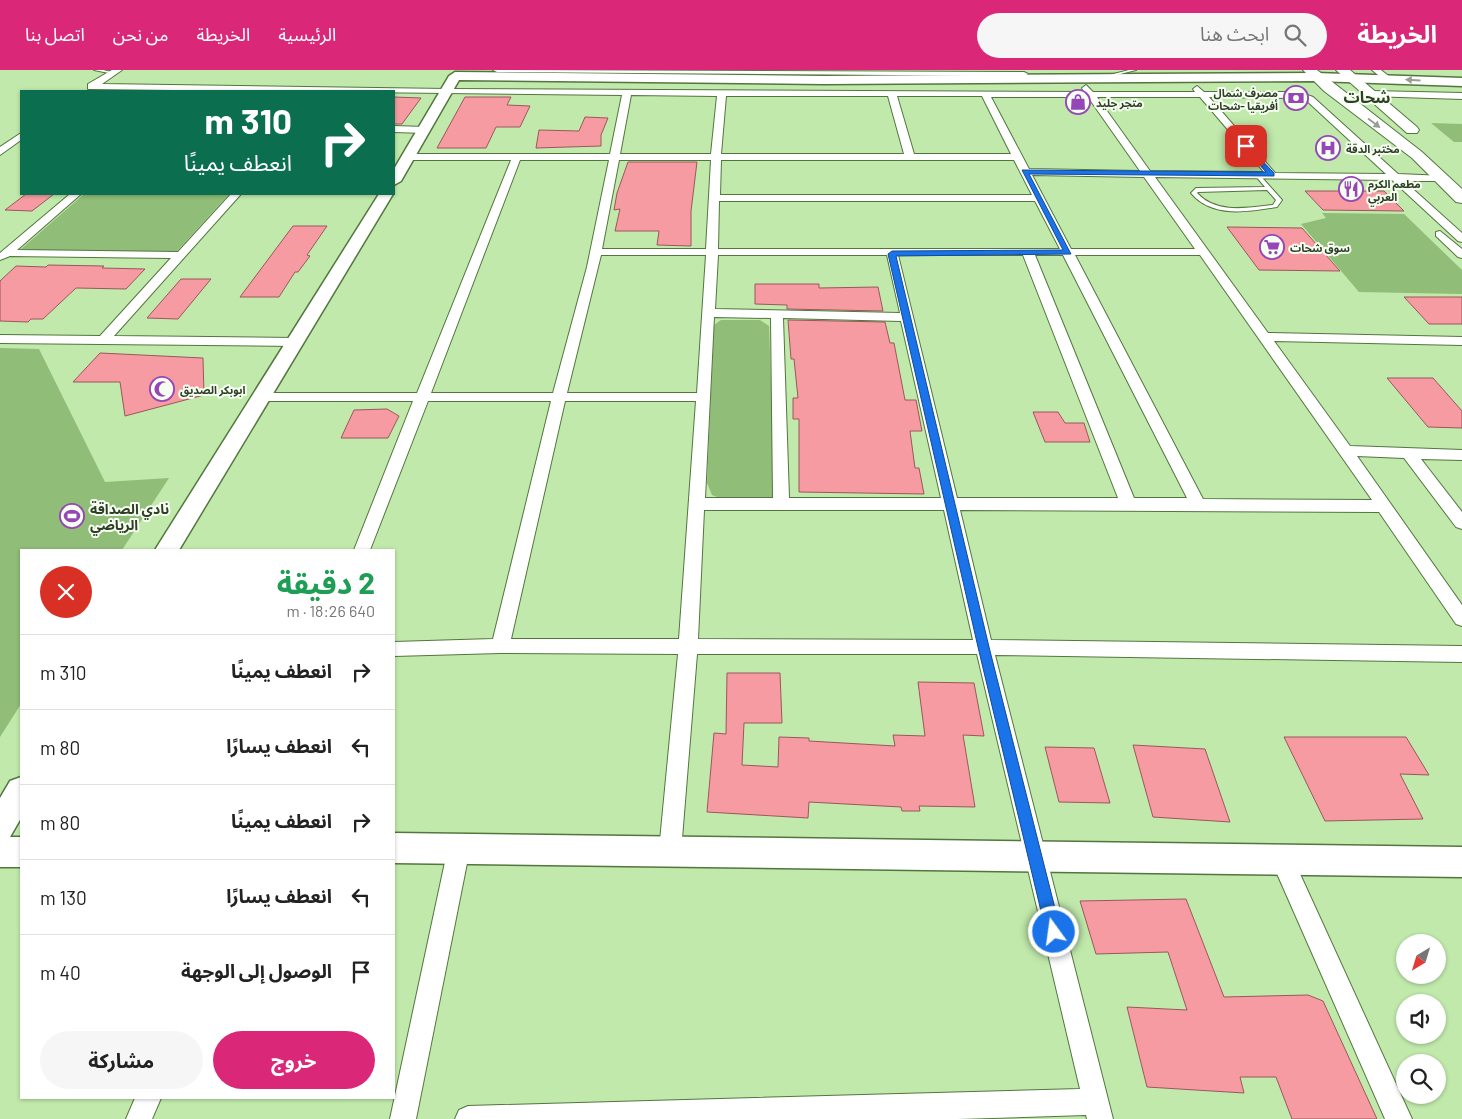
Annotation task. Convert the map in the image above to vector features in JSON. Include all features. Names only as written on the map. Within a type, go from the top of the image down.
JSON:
[{"type":"main road","points":[[1312,73],[1416,155],[1462,198]]},
{"type":"main road","points":[[1347,74],[1422,139]]},
{"type":"street","points":[[497,70],[642,71],[824,81],[892,94],[1329,88],[1368,92],[1462,96]]},
{"type":"street","points":[[1376,70],[1387,78]]},
{"type":"street","points":[[88,89],[116,71]]},
{"type":"street","points":[[101,80],[824,81],[1312,73],[1462,82]]},
{"type":"street","points":[[1026,78],[1089,91],[1461,615]]},
{"type":"street","points":[[88,89],[453,80],[627,92],[722,93],[824,81]]},
{"type":"street","points":[[395,179],[453,80]]},
{"type":"street","points":[[1199,91],[1271,174]]},
{"type":"street","points":[[1199,91],[1307,97],[1462,239]]},
{"type":"street","points":[[1368,92],[1462,91]]},
{"type":"street","points":[[500,646],[595,252],[627,92]]},
{"type":"street","points":[[670,851],[688,647],[698,504],[712,253],[713,198],[722,93]]},
{"type":"street","points":[[892,94],[910,157]]},
{"type":"street","points":[[985,94],[1198,504]]},
{"type":"street","points":[[395,130],[425,130]]},
{"type":"street","points":[[0,152],[20,137]]},
{"type":"street","points":[[362,549],[517,156]]},
{"type":"street","points":[[409,157],[1017,157]]},
{"type":"street","points":[[1024,172],[1271,174],[1441,178]]},
{"type":"street","points":[[3,256],[75,195]]},
{"type":"street","points":[[104,340],[235,195]]},
{"type":"street","points":[[168,549],[385,195]]},
{"type":"street","points":[[713,198],[1038,198]]},
{"type":"street","points":[[1423,204],[1416,210],[1417,213],[1462,255]]},
{"type":"street","points":[[595,252],[892,254],[1202,252]]},
{"type":"street","points":[[1028,253],[1129,505]]},
{"type":"street","points":[[468,1119],[1098,1111],[984,647],[892,254]]},
{"type":"street","points":[[3,256],[181,255]]},
{"type":"street","points":[[709,313],[908,317]]},
{"type":"street","points":[[777,314],[781,503]]},
{"type":"street","points":[[1265,337],[1462,341]]},
{"type":"street","points":[[0,339],[294,342]]},
{"type":"street","points":[[260,397],[703,397]]},
{"type":"street","points":[[1346,451],[1462,455]]},
{"type":"street","points":[[1409,454],[1462,524]]},
{"type":"street","points":[[698,504],[1382,506]]},
{"type":"street","points":[[395,649],[500,646],[984,647],[1462,654]]},
{"type":"street","points":[[0,826],[20,793]]},
{"type":"street","points":[[395,848],[1462,862]]},
{"type":"street","points":[[403,1119],[459,848]]},
{"type":"street","points":[[0,852],[20,852]]},
{"type":"street","points":[[1282,860],[1398,1119]]},
{"type":"street","points":[[139,1119],[148,1099]]},
{"type":"lane","points":[[96,70],[116,71]]},
{"type":"lane","points":[[1096,78],[1134,70]]},
{"type":"lane","points":[[1257,174],[1279,200],[1275,206],[1241,210],[1214,207],[1199,202],[1194,193],[1196,190],[1268,188]]},
{"type":"green space","points":[[1431,123],[1462,124],[1462,142],[1454,142]]},
{"type":"green space","points":[[83,195],[228,195],[176,252],[20,250]]},
{"type":"green space","points":[[1322,213],[1404,214],[1462,270],[1462,294],[1359,292],[1301,224],[1326,218]]},
{"type":"green space","points":[[721,320],[760,320],[769,326],[775,495],[762,500],[744,501],[718,497],[712,495],[707,483],[714,325]]},
{"type":"green space","name":"نادي الصداقة الرياضي","points":[[0,348],[39,349],[105,482],[169,478],[123,549],[20,549],[20,706],[0,737]]},
{"type":"building","points":[[395,97],[421,98],[402,124],[395,124]]},
{"type":"building","points":[[465,97],[511,97],[507,105],[530,106],[520,127],[496,127],[486,148],[437,148]]},
{"type":"building","points":[[585,117],[608,118],[601,135],[601,146],[536,148],[539,130],[579,131]]},
{"type":"building","points":[[628,162],[697,162],[691,211],[691,246],[657,245],[659,231],[615,231],[620,209],[614,210],[617,193]]},
{"type":"building","points":[[1305,191],[1384,191],[1404,211],[1323,210]]},
{"type":"building","points":[[25,195],[53,195],[32,211],[5,210]]},
{"type":"building","points":[[293,226],[327,226],[307,255],[310,256],[298,272],[295,272],[279,297],[240,297]]},
{"type":"building","points":[[1227,227],[1302,228],[1340,271],[1259,270]]},
{"type":"building","points":[[48,265],[145,269],[126,289],[76,288],[43,319],[31,319],[28,322],[0,321],[0,281],[16,266],[46,267]]},
{"type":"building","points":[[181,279],[211,279],[178,319],[147,318]]},
{"type":"building","points":[[755,284],[819,284],[819,288],[878,287],[883,311],[787,309],[787,305],[755,304]]},
{"type":"building","points":[[1404,297],[1462,297],[1462,324],[1429,324]]},
{"type":"building","points":[[788,320],[885,322],[890,343],[894,343],[905,400],[916,400],[922,431],[910,431],[915,468],[919,468],[924,494],[799,492],[799,419],[793,419],[793,398],[798,398],[794,359],[791,359]]},
{"type":"building","name":"ابوبكر الصديق","points":[[100,353],[203,358],[204,395],[125,416],[120,382],[73,382]]},
{"type":"building","points":[[1387,378],[1433,378],[1462,411],[1462,428],[1428,427]]},
{"type":"building","points":[[387,409],[399,416],[388,438],[341,438],[354,410]]},
{"type":"building","points":[[1033,412],[1058,412],[1065,423],[1084,423],[1090,442],[1045,442]]},
{"type":"building","points":[[727,673],[780,673],[782,723],[744,723],[742,765],[778,767],[779,737],[809,738],[809,741],[895,746],[893,735],[925,736],[918,682],[974,683],[984,736],[963,735],[975,807],[919,806],[920,811],[902,811],[901,807],[809,802],[808,818],[707,812],[714,733],[726,734]]},
{"type":"building","points":[[1284,737],[1406,737],[1429,775],[1400,774],[1423,819],[1325,821]]},
{"type":"building","points":[[1133,745],[1205,749],[1230,822],[1153,817]]},
{"type":"building","points":[[1045,747],[1094,748],[1110,803],[1059,802]]},
{"type":"building","points":[[1186,899],[1224,997],[1308,995],[1323,1001],[1377,1119],[1292,1119],[1276,1077],[1240,1077],[1244,1093],[1147,1087],[1127,1007],[1187,1010],[1168,952],[1096,954],[1080,901]]},
{"type":"place","name":"مصرف شمال أفريقيا -شحات","points":[[1296,98]]},
{"type":"place","name":"متجر جليد","points":[[1078,102]]},
{"type":"place","name":"مختبر الدقة","points":[[1328,148]]},
{"type":"place","name":"مطعم الكرم العربي","points":[[1351,189]]},
{"type":"place","name":"سوق شحات","points":[[1272,247]]},
{"type":"place","name":"ابوبكر الصديق","points":[[162,389]]},
{"type":"place","name":"نادي الصداقة الرياضي","points":[[72,516]]},
{"type":"district","name":"شحات","points":[[1367,96]]},
{"type":"route","points":[[1054,932],[984,647],[892,254],[1068,252],[1024,172],[1271,174],[1246,146]]}]
